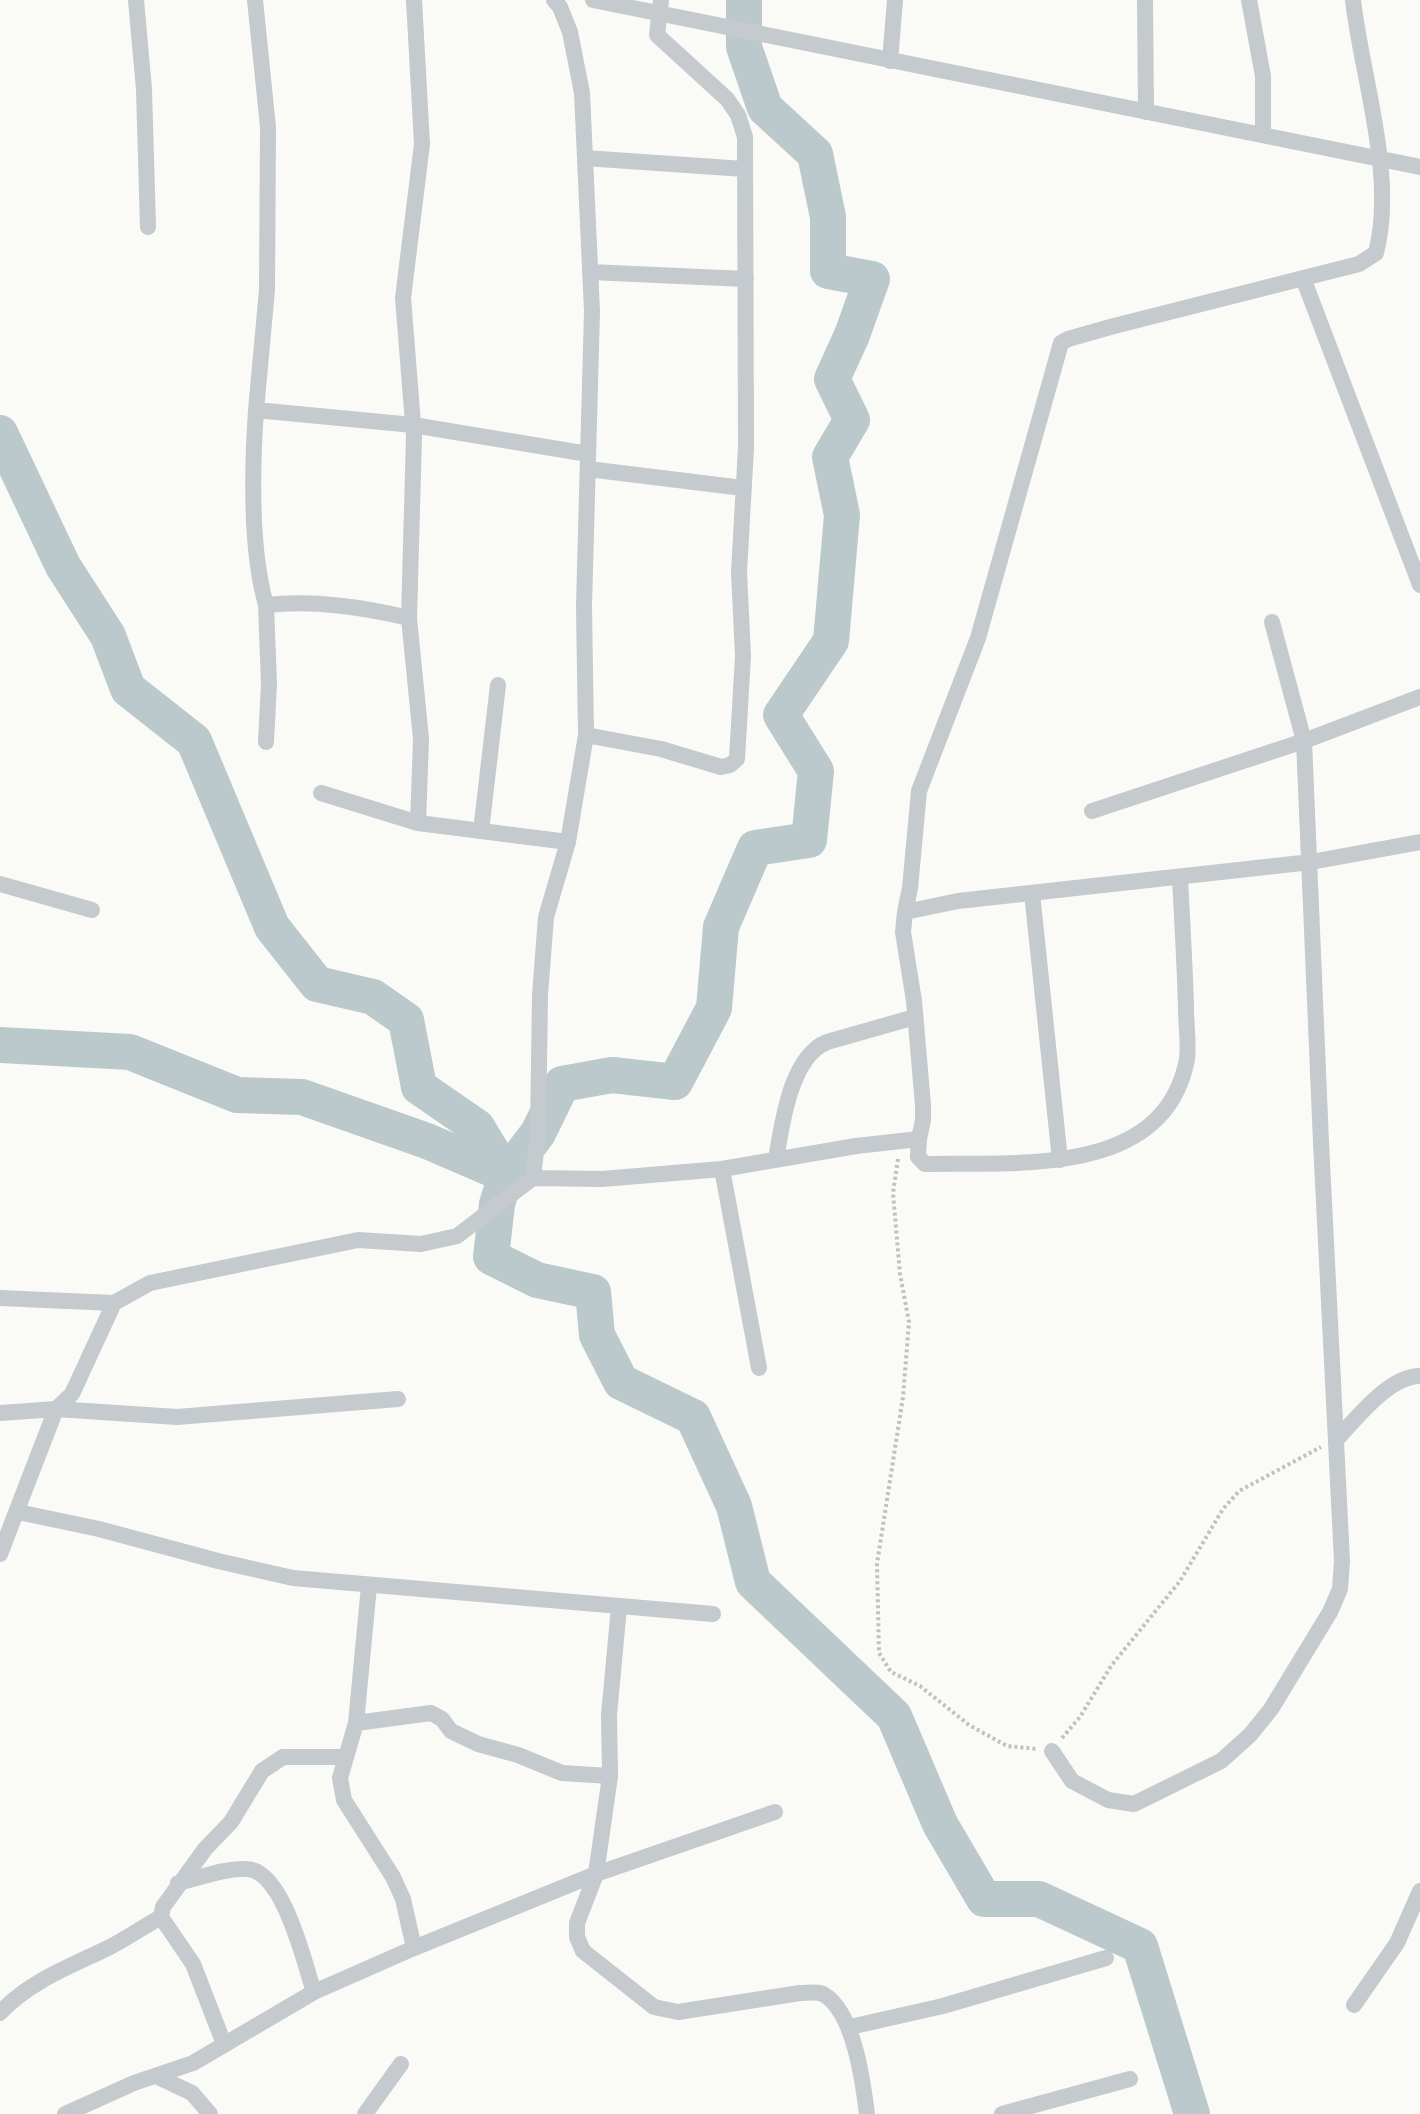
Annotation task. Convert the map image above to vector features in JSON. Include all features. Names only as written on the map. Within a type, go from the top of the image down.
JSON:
[{"type":"street","points":[[136,0],[144,89],[148,227]]},
{"type":"street","points":[[255,0],[268,127],[267,290],[254,443],[257,568],[266,605],[269,684],[266,742]]},
{"type":"street","points":[[414,0],[422,144],[403,298],[413,424],[409,618],[421,739],[418,823]]},
{"type":"street","points":[[533,1178],[538,1133],[540,995],[546,917],[568,842],[586,735],[584,606],[592,311],[582,93],[570,32],[560,7],[554,0]]},
{"type":"street","points":[[593,0],[661,7],[890,61],[1420,166]]},
{"type":"street","points":[[890,61],[895,0]]},
{"type":"street","points":[[1145,0],[1146,112]]},
{"type":"street","points":[[1249,0],[1263,76],[1263,135]]},
{"type":"street","points":[[1180,877],[1187,1058],[1176,1094],[1162,1116],[1149,1128],[1100,1152],[1060,1160],[925,1164],[918,1157],[923,1105],[915,1017],[903,932],[910,888],[919,791],[978,638],[1058,348],[1068,339],[1359,264],[1376,253],[1382,213],[1379,158],[1353,0]]},
{"type":"street","points":[[586,735],[661,749],[721,767],[730,765],[737,759],[743,656],[739,572],[746,448],[745,137],[738,115],[727,99],[657,35],[661,7]]},
{"type":"street","points":[[585,158],[744,169]]},
{"type":"street","points":[[590,272],[746,279]]},
{"type":"street","points":[[1303,278],[1322,334],[1379,474],[1420,585]]},
{"type":"street","points":[[256,411],[413,424],[588,462],[743,488]]},
{"type":"street","points":[[266,605],[320,603],[367,608],[409,618]]},
{"type":"street","points":[[1052,1751],[1072,1781],[1108,1800],[1134,1804],[1221,1761],[1250,1736],[1271,1709],[1318,1631],[1340,1589],[1342,1561],[1337,1439],[1321,1142],[1311,862],[1304,741],[1272,622]]},
{"type":"street","points":[[481,831],[498,685]]},
{"type":"street","points":[[1092,811],[1304,741],[1420,697]]},
{"type":"street","points":[[321,793],[418,823],[568,842]]},
{"type":"street","points":[[905,912],[930,905],[1311,862],[1420,842]]},
{"type":"street","points":[[0,884],[92,910]]},
{"type":"street","points":[[1032,893],[1060,1160]]},
{"type":"street","points":[[776,1159],[786,1103],[799,1072],[814,1050],[827,1042],[915,1017]]},
{"type":"street","points":[[0,1298],[114,1304],[150,1283],[358,1240],[421,1244],[457,1236],[533,1178],[602,1179],[722,1169],[919,1139]]},
{"type":"street","points":[[722,1169],[759,1368]]},
{"type":"street","points":[[0,1554],[56,1409],[72,1394],[114,1304]]},
{"type":"street","points":[[1337,1439],[1374,1400],[1396,1384],[1420,1376]]},
{"type":"street","points":[[0,1413],[56,1409],[177,1417],[398,1399]]},
{"type":"street","points":[[18,1512],[99,1529],[218,1561],[293,1578],[712,1614]]},
{"type":"street","points":[[369,1586],[356,1723],[344,1757],[340,1778],[344,1800],[393,1877],[403,1899],[414,1948]]},
{"type":"street","points":[[619,1607],[609,1715],[610,1776],[596,1874],[577,1923],[577,1938],[583,1952],[654,2007],[678,2012],[800,1993],[821,1993],[832,2000],[850,2027],[862,2112]]},
{"type":"street","points":[[356,1723],[431,1713],[442,1719],[451,1731],[478,1744],[518,1755],[562,1773],[610,1776]]},
{"type":"street","points":[[224,2044],[193,1964],[161,1917],[163,1907],[178,1883],[231,1822],[262,1771],[276,1759],[298,1756],[344,1757]]},
{"type":"street","points":[[65,2114],[134,2083],[193,2063],[314,1992],[414,1948],[596,1874],[774,1812]]},
{"type":"street","points":[[178,1883],[247,1868],[260,1872],[274,1886],[287,1912],[314,1992]]},
{"type":"street","points":[[1354,2005],[1397,1943],[1420,1891]]},
{"type":"street","points":[[0,2013],[8,2004],[61,1969],[109,1947],[161,1917]]},
{"type":"street","points":[[850,2027],[944,2006],[1106,1958]]},
{"type":"street","points":[[365,2114],[401,2064]]},
{"type":"street","points":[[156,2076],[192,2093],[210,2114]]},
{"type":"street","points":[[1002,2114],[1130,2079]]},
{"type":"path","points":[[901,1140],[893,1193],[900,1274],[909,1323],[903,1397],[877,1564],[879,1653],[891,1672],[920,1686],[969,1725],[1008,1746],[1052,1751],[1080,1718],[1111,1666],[1180,1581],[1222,1509],[1239,1491],[1337,1439]]},
{"type":"waterway","points":[[744,0],[744,47],[765,108],[815,154],[828,217],[828,271],[872,279],[852,335],[832,379],[852,420],[830,457],[842,515],[831,641],[781,715],[816,771],[809,840],[755,848],[721,927],[714,1008],[675,1082],[612,1075],[562,1084],[538,1133],[506,1175],[497,1204],[491,1257],[537,1280],[593,1292],[597,1335],[621,1382],[693,1417],[734,1506],[753,1582],[894,1716],[940,1824],[984,1899],[1039,1899],[1140,1946],[1192,2114]]},
{"type":"waterway","points":[[0,433],[63,566],[108,636],[128,689],[194,741],[272,927],[317,984],[373,997],[406,1020],[419,1087],[477,1127],[506,1175]]},
{"type":"waterway","points":[[0,1045],[130,1052],[237,1095],[302,1097],[427,1141],[506,1175]]}]
